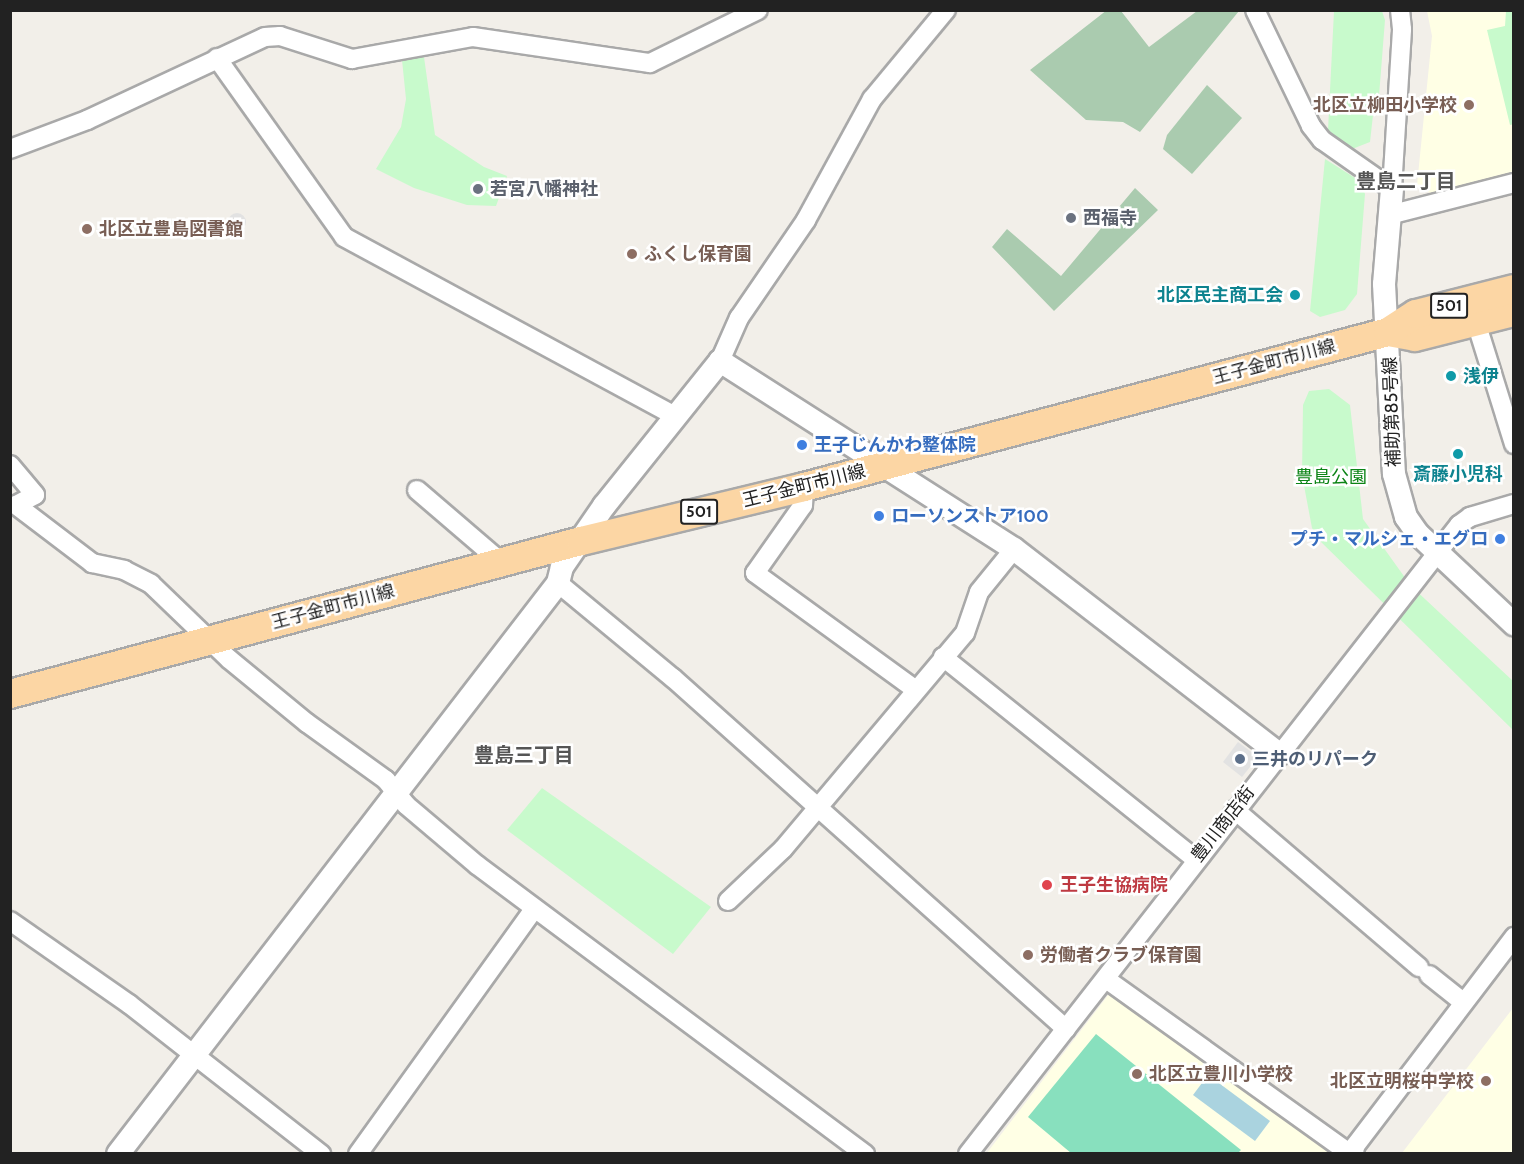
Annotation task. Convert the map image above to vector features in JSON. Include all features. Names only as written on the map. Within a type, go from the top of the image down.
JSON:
[{"type":"main road","name":"王子金町市川線","points":[[10,694],[501,562],[804,487],[1388,332],[1416,314],[1514,289]]},
{"type":"main road","name":"王子金町市川線","points":[[1388,332],[1415,337],[1514,312]]},
{"type":"street","points":[[10,149],[87,120],[217,58],[272,36],[352,59],[473,37],[650,63],[758,10]]},
{"type":"street","points":[[118,1154],[558,584],[562,567],[675,416],[720,361],[739,318],[806,220],[872,99],[946,10]]},
{"type":"street","points":[[1256,10],[1316,133],[1392,189]]},
{"type":"street","points":[[1392,189],[1402,29],[1400,10]]},
{"type":"street","points":[[217,58],[344,237],[675,416]]},
{"type":"street","points":[[1389,214],[1514,183]]},
{"type":"street","name":"補助第85号線","points":[[1392,189],[1384,284],[1394,474],[1406,517],[1436,553],[1514,624]]},
{"type":"street","points":[[1476,322],[1510,419],[1514,444]]},
{"type":"street","points":[[720,361],[1014,549],[1279,754]]},
{"type":"street","points":[[10,465],[35,495],[16,505],[92,563],[124,570],[152,584],[212,639],[229,659],[308,723],[386,780],[406,805],[534,909],[866,1154]]},
{"type":"street","points":[[804,487],[803,505],[755,573],[916,690]]},
{"type":"street","points":[[417,490],[501,562]]},
{"type":"street","name":"豊川商店街","points":[[968,1154],[1436,553],[1470,517],[1514,504]]},
{"type":"street","points":[[728,901],[818,809],[965,633],[979,592],[1014,549]]},
{"type":"street","points":[[558,584],[673,678],[1066,1029]]},
{"type":"street","points":[[944,657],[1196,860]]},
{"type":"street","points":[[1235,810],[1463,1002]]},
{"type":"street","points":[[358,1154],[534,909]]},
{"type":"street","points":[[10,921],[196,1054],[321,1154]]},
{"type":"street","points":[[1106,979],[1352,1154],[1354,1146],[1514,937]]},
{"type":"shaded area","points":[[1107,10],[1121,11],[1149,47],[1197,11],[1239,11],[1140,132],[1123,122],[1086,120],[1030,70]]},
{"type":"shaded area","name":"北区立柳田小学校","points":[[1427,11],[1513,11],[1513,174],[1432,194],[1417,185],[1432,36]]},
{"type":"shaded area","points":[[1207,85],[1242,118],[1192,174],[1163,149],[1167,135]]},
{"type":"shaded area","points":[[1135,188],[1158,210],[1054,311],[992,247],[1007,229],[1061,276]]},
{"type":"shaded area","points":[[233,213],[241,213],[246,218],[244,229],[233,231],[228,226],[228,218]]},
{"type":"shaded area","name":"三井のリパーク","points":[[1238,742],[1258,757],[1242,777],[1223,762]]},
{"type":"shaded area","name":"北区立豊川小学校","points":[[1109,994],[1115,994],[1338,1154],[986,1154]]},
{"type":"shaded area","name":"北区立明桜中学校","points":[[1513,1008],[1513,1153],[1402,1153]]},
{"type":"green space","points":[[1334,11],[1382,11],[1385,20],[1379,96],[1375,97],[1370,142],[1352,149],[1328,130]]},
{"type":"green space","points":[[1506,11],[1514,11],[1514,124],[1510,125],[1487,30],[1505,26]]},
{"type":"green space","points":[[424,57],[435,135],[484,167],[507,176],[496,206],[467,205],[414,188],[376,169],[401,127],[406,99],[402,60]]},
{"type":"green space","points":[[1325,159],[1360,181],[1365,194],[1357,294],[1345,310],[1320,317],[1310,311]]},
{"type":"green space","name":"豊島公園","points":[[1329,389],[1350,405],[1363,519],[1411,586],[1513,681],[1513,730],[1320,541],[1312,528],[1302,475],[1303,405],[1309,391]]},
{"type":"green space","points":[[542,788],[711,907],[673,954],[507,830]]},
{"type":"green space","points":[[1096,1034],[1241,1150],[1238,1153],[1071,1153],[1028,1117]]},
{"type":"water","points":[[1208,1075],[1270,1121],[1255,1141],[1193,1095]]},
{"type":"place","name":"北区立柳田小学校","points":[[1469,105]]},
{"type":"place","name":"若宮八幡神社","points":[[478,189]]},
{"type":"place","name":"西福寺","points":[[1071,218]]},
{"type":"place","name":"北区立豊島図書館","points":[[87,229]]},
{"type":"place","name":"ふくし保育園","points":[[632,254]]},
{"type":"place","name":"北区民主商工会","points":[[1295,295]]},
{"type":"place","name":"浅伊","points":[[1451,376]]},
{"type":"place","name":"王子じんかわ整体院","points":[[802,445]]},
{"type":"place","name":"斎藤小児科","points":[[1458,454]]},
{"type":"place","name":"ローソンストア100","points":[[879,516]]},
{"type":"place","name":"プチ・マルシェ・エグロ","points":[[1500,539]]},
{"type":"place","name":"三井のリパーク","points":[[1240,759]]},
{"type":"place","name":"王子生協病院","points":[[1047,885]]},
{"type":"place","name":"労働者クラブ保育園","points":[[1028,955]]},
{"type":"place","name":"北区立豊川小学校","points":[[1137,1074]]},
{"type":"place","name":"北区立明桜中学校","points":[[1486,1081]]},
{"type":"district","name":"豊島二丁目","points":[[1406,181]]},
{"type":"district","name":"豊島三丁目","points":[[524,755]]}]
